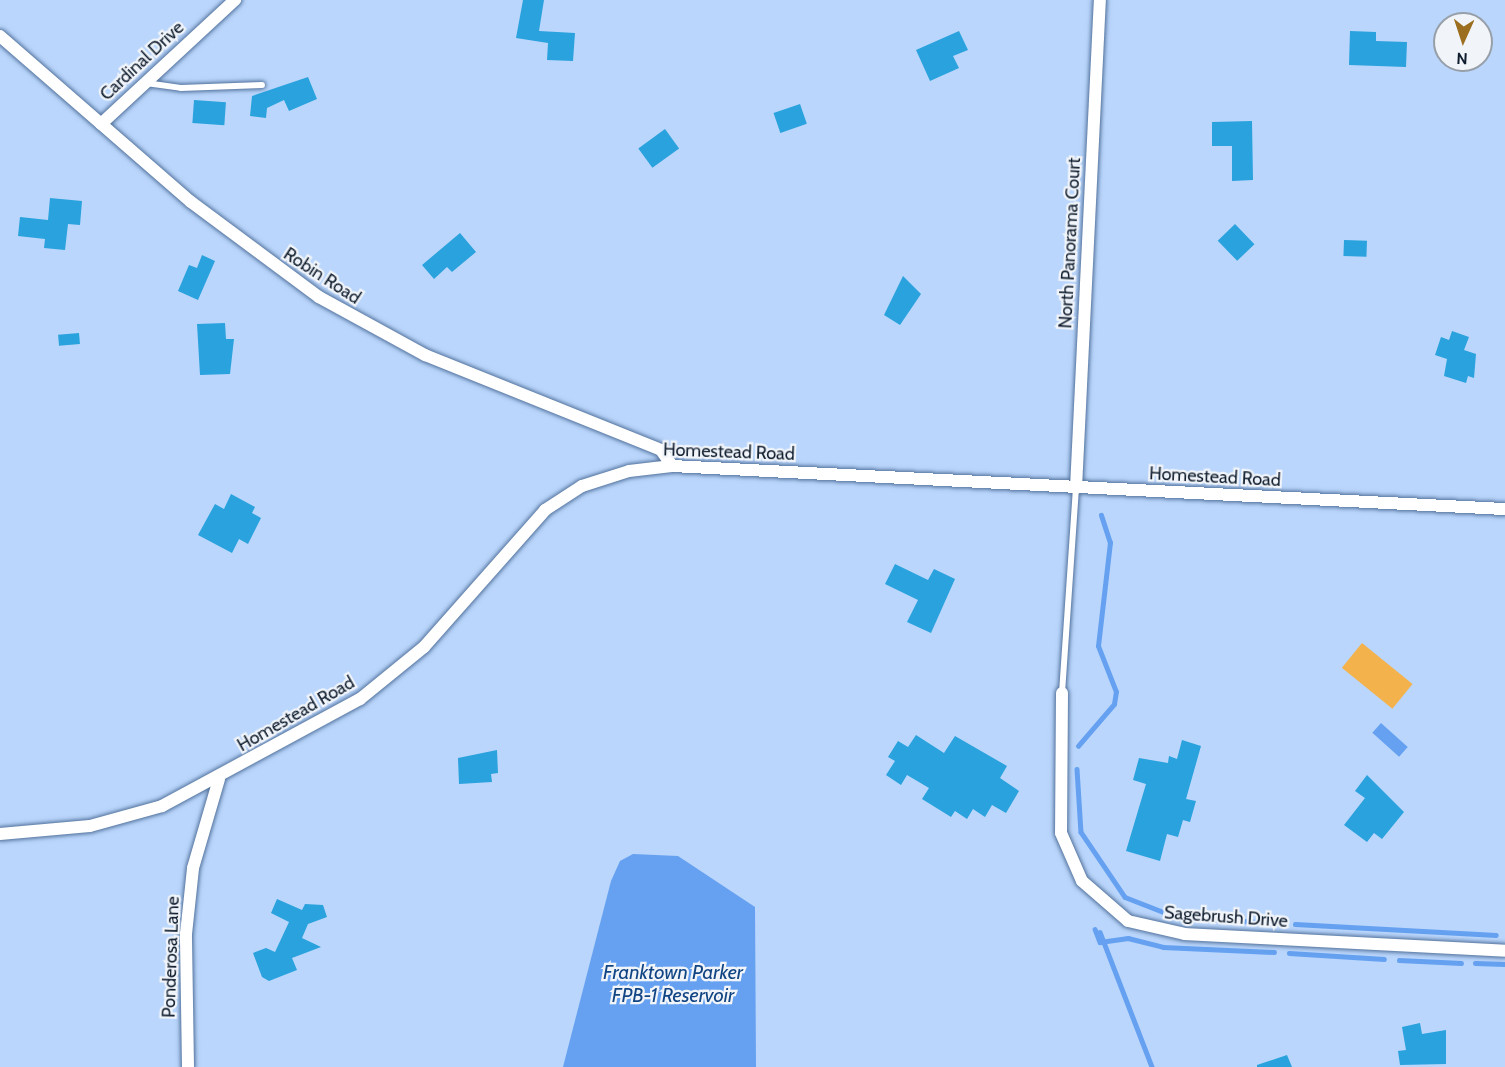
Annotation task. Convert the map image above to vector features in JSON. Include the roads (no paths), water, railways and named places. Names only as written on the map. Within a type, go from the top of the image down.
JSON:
[{"type":"street","name":"Cardinal Drive","points":[[101,124],[235,0]]},
{"type":"street","name":"North Panorama Court","points":[[1076,488],[1100,0]]},
{"type":"street","name":"Robin Road","points":[[0,36],[101,124],[266,261],[349,315],[446,365],[661,450],[672,466]]},
{"type":"street","name":"Homestead Road","points":[[0,834],[117,820],[219,779],[386,681],[424,647],[517,536],[564,496],[607,477],[672,466],[1505,509]]},
{"type":"street","name":"Sagebrush Drive","points":[[1062,693],[1061,833],[1082,881],[1128,921],[1185,934],[1505,951]]},
{"type":"street","name":"Ponderosa Lane","points":[[188,1067],[186,934],[193,868],[219,779]]},
{"type":"lane","points":[[146,83],[181,88],[262,85]]},
{"type":"lane","points":[[1062,693],[1076,488]]},
{"type":"water","points":[[1381,723],[1408,747],[1399,757],[1372,733]]},
{"type":"water","name":"Franktown Parker FPB-1 Reservoir","points":[[633,854],[678,856],[755,907],[756,1067],[563,1067],[611,881],[620,861]]},
{"type":"waterway","points":[[1078,746],[1114,704],[1116,692],[1098,646],[1110,543],[1101,515]]},
{"type":"waterway","points":[[1077,769],[1081,832],[1125,897],[1179,918],[1283,923]]},
{"type":"waterway","points":[[1295,924],[1496,935]]},
{"type":"waterway","points":[[1095,929],[1100,942],[1128,938],[1163,947],[1274,952]]},
{"type":"waterway","points":[[1100,932],[1152,1067]]},
{"type":"waterway","points":[[1289,953],[1384,959]]},
{"type":"waterway","points":[[1399,960],[1461,963]]},
{"type":"waterway","points":[[1475,963],[1505,964]]}]
